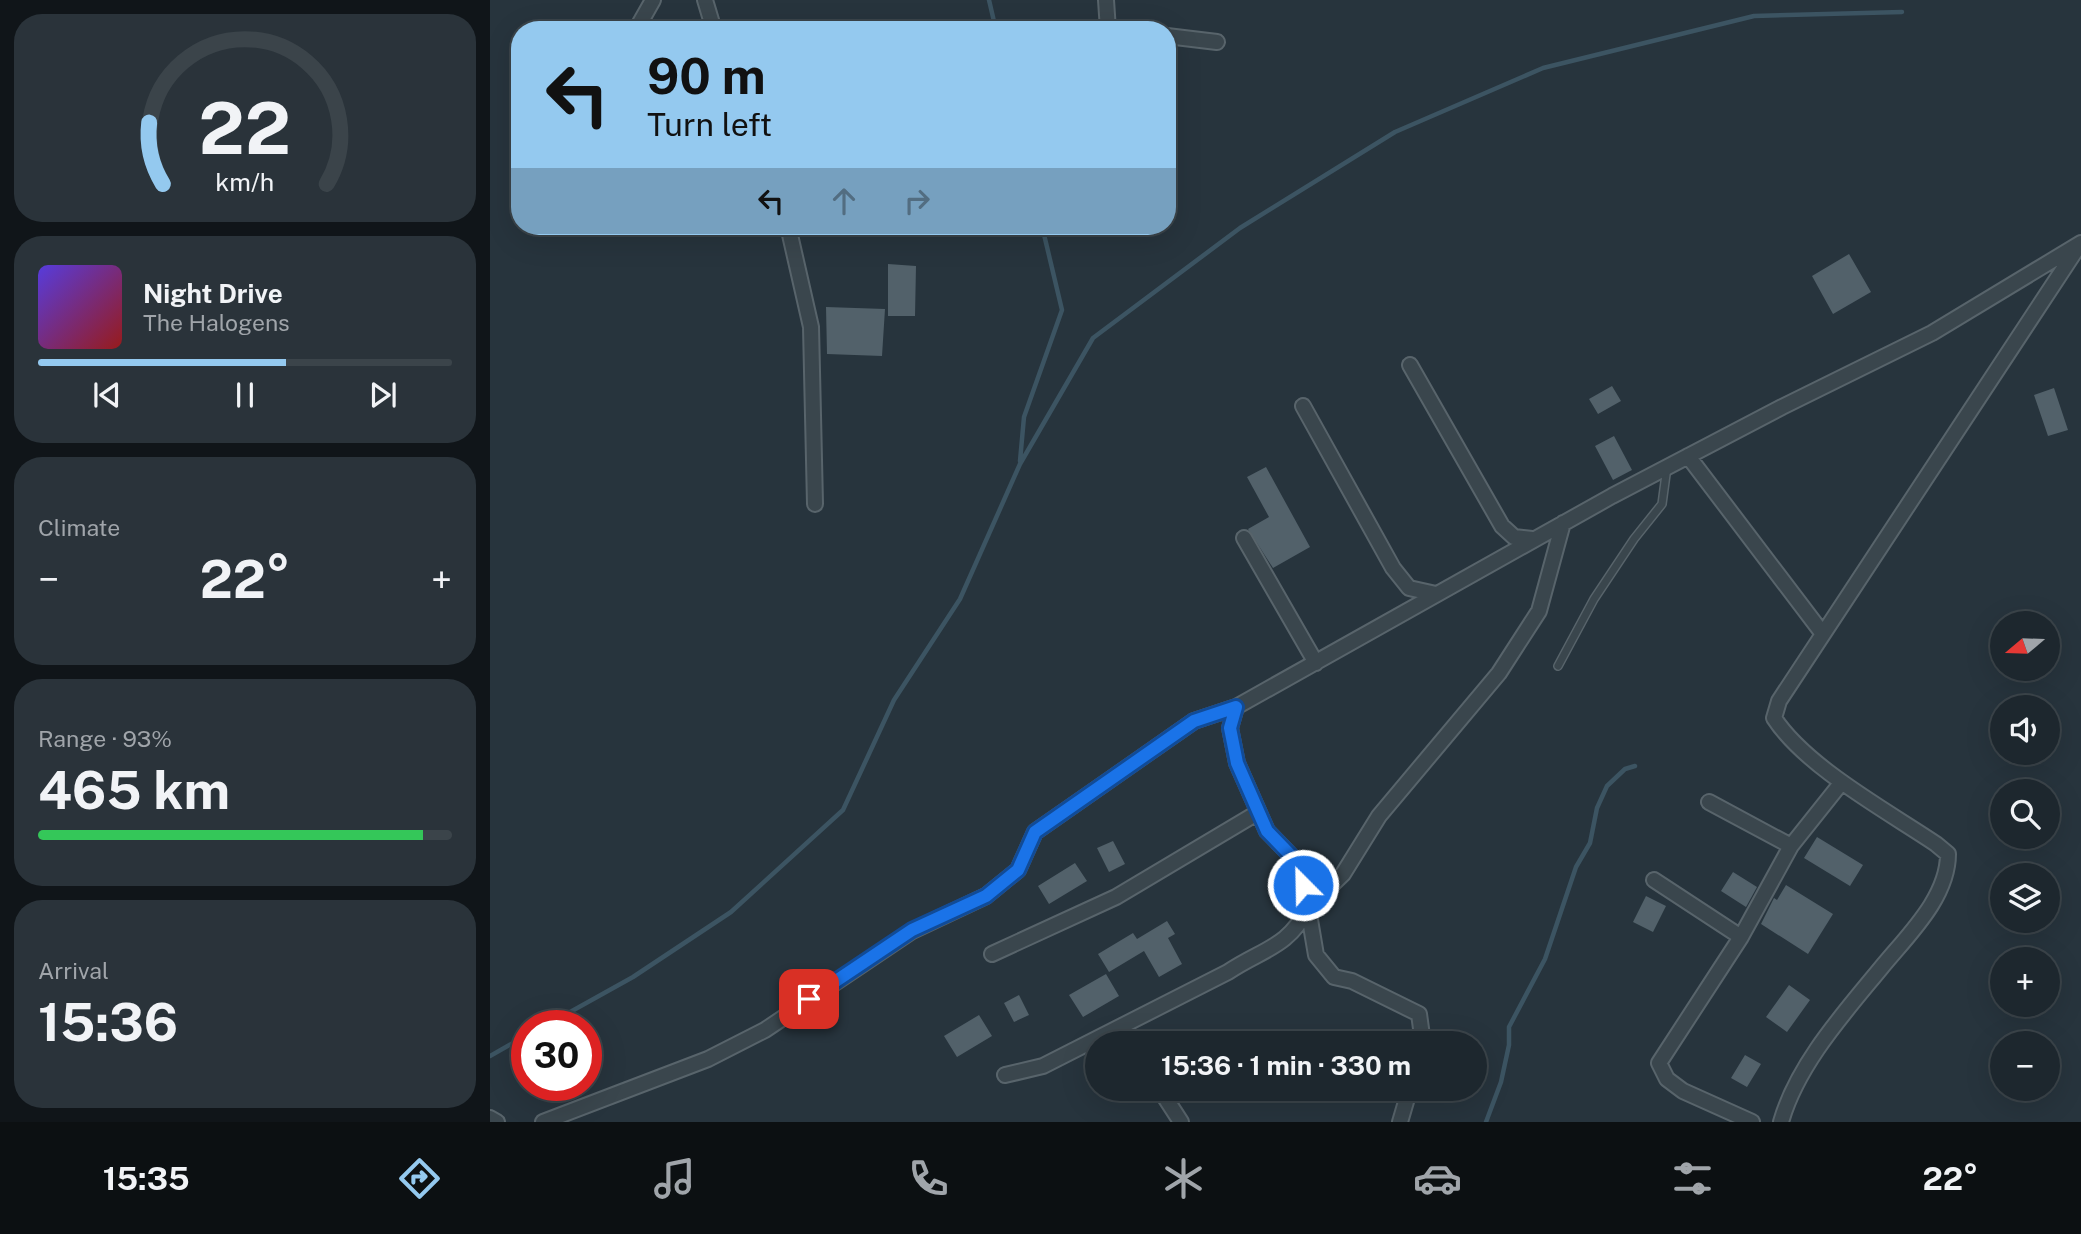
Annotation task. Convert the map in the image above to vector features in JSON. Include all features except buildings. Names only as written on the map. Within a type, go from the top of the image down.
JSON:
[{"type":"street","points":[[641,21],[653,0]]},
{"type":"street","points":[[705,0],[711,21]]},
{"type":"street","points":[[1106,0],[1109,21]]},
{"type":"street","points":[[1176,37],[1217,41]]},
{"type":"street","points":[[790,235],[811,327],[815,504]]},
{"type":"street","points":[[543,1122],[708,1059],[765,1030],[912,930],[986,896],[1018,870],[1035,832],[1194,721],[1236,707],[1667,467],[1932,333],[2081,243],[1779,701],[1774,718],[1784,732],[1842,782],[1948,854],[1948,871],[1925,915],[1820,1046],[1782,1122]]},
{"type":"street","points":[[1410,365],[1502,526],[1514,537],[1532,540]]},
{"type":"street","points":[[1303,406],[1393,568],[1409,588],[1436,594]]},
{"type":"street","points":[[1688,456],[1823,634]]},
{"type":"street","points":[[1005,1075],[1043,1066],[1228,972],[1251,956],[1272,948],[1297,930],[1308,908],[1343,874],[1379,816],[1506,663],[1539,611],[1563,523]]},
{"type":"street","points":[[1244,538],[1316,663]]},
{"type":"street","points":[[1236,707],[1230,728],[1234,752],[1257,813],[1267,831],[1297,862],[1317,955],[1334,977],[1352,981],[1396,1000],[1419,1014],[1421,1031]]},
{"type":"street","points":[[1752,1122],[1667,1080],[1659,1063],[1741,937],[1791,846],[1842,782]]},
{"type":"street","points":[[1709,802],[1791,846]]},
{"type":"street","points":[[992,954],[1116,897],[1257,813]]},
{"type":"street","points":[[1654,880],[1741,937]]},
{"type":"street","points":[[1167,1101],[1181,1122]]},
{"type":"street","points":[[1400,1122],[1406,1101]]},
{"type":"street","points":[[490,1118],[497,1122]]},
{"type":"lane","points":[[1558,666],[1594,599],[1634,539],[1662,504],[1667,467]]},
{"type":"waterway","points":[[989,0],[994,21]]},
{"type":"waterway","points":[[574,1010],[633,977],[731,912],[843,810],[894,700],[960,599],[1020,464],[1093,338],[1240,228],[1395,132],[1543,68],[1754,16],[1902,12]]},
{"type":"waterway","points":[[1020,461],[1024,417],[1062,310],[1044,235]]},
{"type":"waterway","points":[[1486,1122],[1501,1082],[1509,1045],[1509,1027],[1545,959],[1576,867],[1590,843],[1597,808],[1607,786],[1625,769],[1635,766]]},
{"type":"waterway","points":[[490,1056],[511,1044]]},
{"type":"route","points":[[809,999],[912,930],[986,896],[1018,870],[1035,832],[1194,721],[1236,707],[1230,728],[1237,763],[1257,813],[1267,831],[1297,862],[1303,885]]}]
